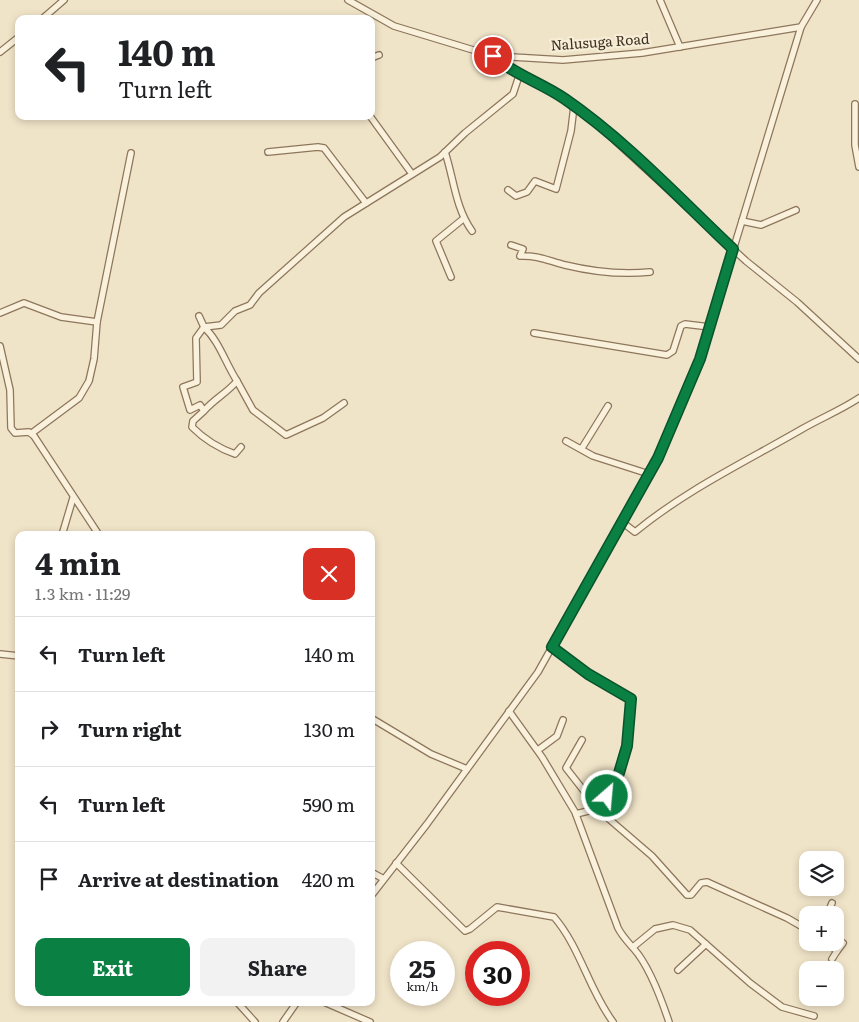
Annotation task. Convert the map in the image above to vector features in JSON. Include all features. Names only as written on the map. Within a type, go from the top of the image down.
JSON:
[{"type":"street","points":[[47,15],[64,0]]},
{"type":"street","name":"Nalusuga Road","points":[[348,0],[375,15]]},
{"type":"street","points":[[660,0],[680,47]]},
{"type":"street","points":[[375,891],[538,672],[649,474],[700,359],[801,26],[817,0]]},
{"type":"street","name":"Nalusuga Road","points":[[375,15],[394,26],[493,56],[563,60],[642,53],[801,26]]},
{"type":"street","points":[[0,52],[15,40]]},
{"type":"street","points":[[375,56],[379,55]]},
{"type":"street","points":[[493,56],[502,64],[574,106],[631,154],[733,249],[797,302],[859,359]]},
{"type":"street","points":[[204,411],[200,405],[190,410],[183,387],[197,382],[196,338],[204,327],[221,324],[235,311],[250,305],[260,293],[344,217],[412,174],[431,165],[513,94],[520,73]]},
{"type":"street","points":[[855,104],[857,115],[855,145],[859,167]]},
{"type":"street","points":[[508,190],[516,196],[527,192],[535,181],[556,189],[571,131],[574,106]]},
{"type":"street","points":[[373,120],[412,174]]},
{"type":"street","points":[[268,152],[324,148],[366,203]]},
{"type":"street","points":[[445,152],[451,169],[453,190],[463,219],[472,231]]},
{"type":"street","points":[[0,346],[10,390],[11,428],[15,433],[32,433],[79,398],[89,381],[94,359],[97,322],[131,153]]},
{"type":"street","points":[[742,221],[761,225],[796,210]]},
{"type":"street","points":[[451,277],[436,240],[463,219]]},
{"type":"street","points":[[510,245],[523,249],[520,256],[533,255],[565,265],[605,273],[650,272]]},
{"type":"street","points":[[0,314],[24,303],[61,317],[97,322]]},
{"type":"street","points":[[199,316],[204,327],[215,337],[225,362],[252,410],[286,435],[323,418],[344,403]]},
{"type":"street","points":[[534,333],[667,355],[673,351],[681,326],[685,324],[710,327]]},
{"type":"street","points":[[237,381],[229,391],[212,401],[193,420],[192,427],[203,438],[225,451],[234,454],[241,447]]},
{"type":"street","points":[[622,522],[635,532],[661,511],[697,488],[859,398]]},
{"type":"street","points":[[582,448],[608,406]]},
{"type":"street","points":[[32,433],[96,531]]},
{"type":"street","points":[[566,441],[582,448],[593,456],[649,474]]},
{"type":"street","points":[[63,531],[73,498]]},
{"type":"street","points":[[552,647],[588,674],[627,696],[632,702],[627,746],[619,773],[605,802],[603,804],[598,802],[588,811],[576,814]]},
{"type":"street","points":[[0,654],[15,656]]},
{"type":"street","points":[[509,711],[538,750],[576,814],[618,928],[626,941],[634,947],[660,994],[669,1022]]},
{"type":"street","points":[[375,720],[431,754],[467,769]]},
{"type":"street","points":[[538,750],[557,736],[563,720]]},
{"type":"street","points":[[582,740],[566,768],[595,805],[652,856],[687,895],[691,895],[701,883],[707,882],[799,925]]},
{"type":"street","points":[[396,863],[465,931],[497,907],[554,917],[581,962],[598,1001],[613,1022]]},
{"type":"street","points":[[375,874],[382,878]]},
{"type":"street","points":[[634,947],[656,929],[674,925],[690,930],[750,983],[782,1007],[814,1016]]},
{"type":"street","points":[[678,970],[706,944]]},
{"type":"street","points":[[832,959],[838,951]]},
{"type":"street","points":[[241,1006],[255,1022]]},
{"type":"street","points":[[283,1022],[294,1006]]},
{"type":"street","points":[[333,1006],[370,1022]]},
{"type":"route","points":[[493,56],[502,64],[564,98],[597,124],[733,249],[700,359],[658,458],[552,647],[588,674],[631,699],[627,746],[619,773],[607,796]]}]
